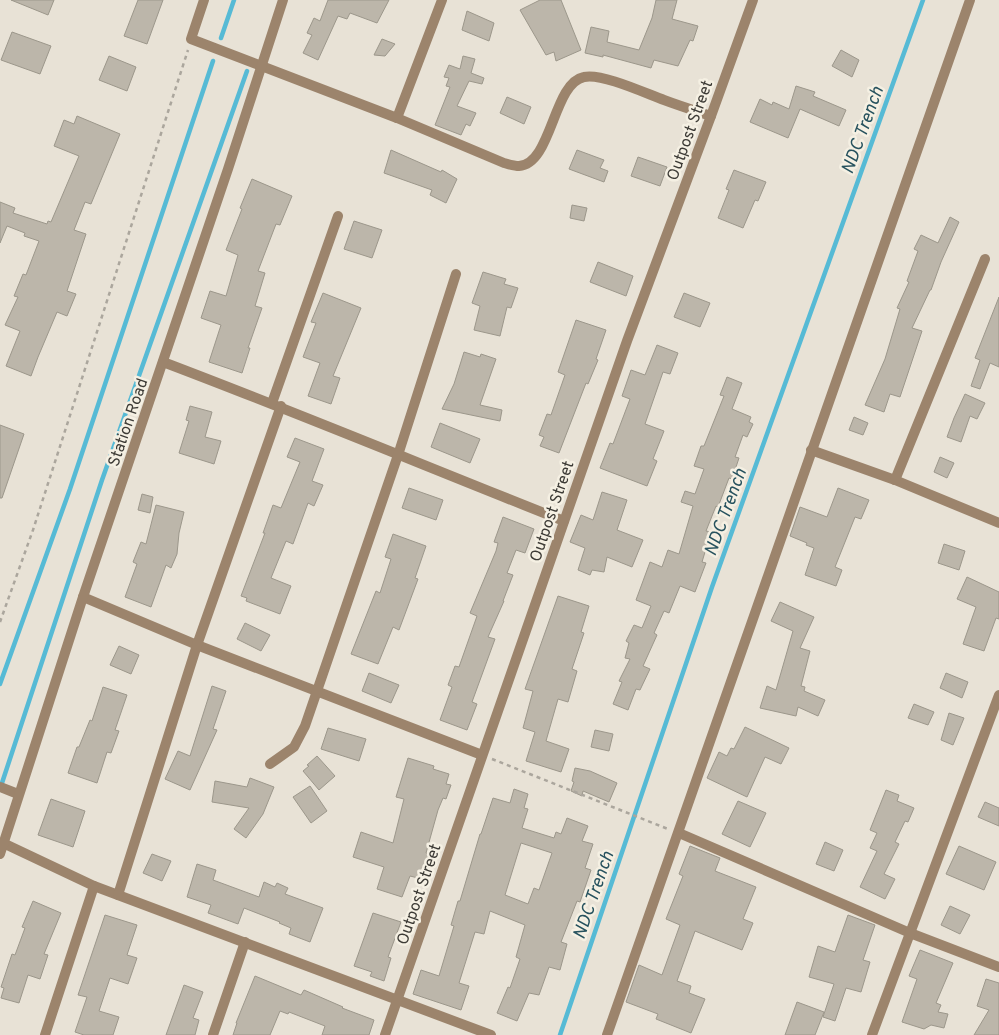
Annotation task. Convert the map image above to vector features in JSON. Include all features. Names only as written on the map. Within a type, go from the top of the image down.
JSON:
[{"type":"street","points":[[204,0],[191,39],[397,118],[504,163],[520,166],[532,159],[550,132],[559,106],[568,88],[582,77],[594,76],[614,82],[711,116]]},
{"type":"street","name":"Station Road","points":[[0,854],[83,597],[228,169],[283,0]]},
{"type":"street","points":[[397,118],[442,0]]},
{"type":"street","name":"Outpost Street","points":[[385,1035],[626,341],[711,116],[752,0]]},
{"type":"street","points":[[607,1035],[970,0]]},
{"type":"street","points":[[118,894],[197,645],[338,216]]},
{"type":"street","points":[[895,480],[985,260]]},
{"type":"street","points":[[270,764],[294,747],[305,726],[398,455],[456,274]]},
{"type":"street","points":[[163,362],[276,405],[564,521]]},
{"type":"street","points":[[811,450],[895,480],[999,523]]},
{"type":"street","points":[[83,597],[197,645],[482,755]]},
{"type":"street","points":[[872,1035],[999,695]]},
{"type":"street","points":[[0,787],[18,794]]},
{"type":"street","points":[[679,833],[910,933],[999,967]]},
{"type":"street","points":[[4,843],[94,886],[491,1035]]},
{"type":"street","points":[[45,1035],[94,886]]},
{"type":"street","points":[[213,1035],[245,942]]},
{"type":"path","points":[[0,622],[33,530],[191,39]]},
{"type":"path","points":[[482,755],[679,833]]},
{"type":"building","points":[[11,0],[54,0],[48,15]]},
{"type":"building","points":[[138,0],[163,0],[147,44],[124,36]]},
{"type":"building","points":[[328,0],[389,0],[377,23],[350,13],[347,19],[338,16],[318,60],[303,53],[312,35],[307,33],[314,18],[320,21]]},
{"type":"building","points":[[540,0],[561,0],[581,50],[556,61],[554,52],[546,55],[520,10]]},
{"type":"building","points":[[656,0],[677,0],[672,19],[698,26],[693,41],[690,40],[678,66],[654,60],[651,68],[603,55],[603,57],[585,53],[591,27],[609,31],[607,42],[639,50],[652,18]]},
{"type":"building","points":[[467,11],[494,23],[489,41],[462,30]]},
{"type":"building","points":[[12,32],[51,46],[40,74],[1,60]]},
{"type":"building","points":[[382,39],[395,44],[385,56],[374,55]]},
{"type":"building","points":[[841,50],[859,60],[852,77],[832,66]]},
{"type":"building","points":[[109,56],[136,67],[127,91],[99,80]]},
{"type":"building","points":[[463,56],[475,59],[471,73],[484,78],[482,84],[469,81],[457,106],[476,113],[470,126],[466,124],[461,135],[435,125],[450,87],[446,86],[449,78],[444,77],[449,65],[460,69]]},
{"type":"building","points":[[796,86],[815,92],[813,96],[846,110],[839,126],[800,109],[788,138],[750,122],[760,99],[772,105],[773,102],[789,109]]},
{"type":"building","points":[[507,97],[531,107],[524,124],[500,113]]},
{"type":"building","points":[[77,116],[120,134],[91,204],[85,202],[74,230],[86,234],[67,291],[76,294],[67,316],[57,312],[31,376],[6,366],[20,331],[5,325],[18,297],[14,296],[23,274],[26,275],[39,241],[24,236],[25,233],[7,226],[0,243],[0,202],[15,208],[13,213],[47,224],[48,221],[51,222],[79,156],[54,146],[64,120],[74,124]]},
{"type":"building","points":[[391,150],[441,172],[442,170],[457,179],[446,203],[430,195],[432,190],[384,173]]},
{"type":"building","points":[[577,150],[604,160],[600,168],[608,171],[604,182],[569,169]]},
{"type":"building","points":[[638,157],[667,167],[660,186],[631,176]]},
{"type":"building","points":[[734,170],[766,182],[758,201],[755,200],[743,228],[718,218],[729,190],[726,189]]},
{"type":"building","points":[[252,179],[292,196],[280,225],[276,224],[258,271],[265,273],[255,306],[262,308],[248,348],[250,348],[242,373],[209,362],[221,325],[201,318],[210,291],[226,296],[238,255],[226,250]]},
{"type":"building","points":[[572,205],[587,208],[584,221],[570,218]]},
{"type":"building","points":[[950,217],[959,222],[931,290],[912,328],[922,331],[900,397],[890,394],[884,412],[865,405],[885,359],[900,309],[897,308],[909,282],[907,281],[918,251],[914,249],[921,235],[938,243]]},
{"type":"building","points":[[354,221],[382,230],[372,258],[344,249]]},
{"type":"building","points":[[598,262],[633,276],[626,296],[590,282]]},
{"type":"building","points":[[483,272],[506,279],[504,284],[518,288],[511,308],[507,307],[500,336],[474,330],[480,306],[472,303]]},
{"type":"building","points":[[323,293],[361,308],[333,376],[340,378],[331,404],[308,396],[320,363],[303,357],[316,323],[311,322]]},
{"type":"building","points":[[684,293],[710,303],[700,327],[674,317]]},
{"type":"building","points":[[999,297],[999,367],[990,363],[980,389],[971,386],[980,360],[975,358]]},
{"type":"building","points":[[576,320],[606,330],[596,359],[598,360],[588,384],[586,383],[559,453],[540,446],[544,437],[539,435],[547,414],[551,415],[565,375],[558,372]]},
{"type":"building","points":[[657,345],[678,353],[670,374],[663,372],[645,424],[664,431],[653,459],[657,461],[647,486],[600,468],[610,443],[613,444],[630,399],[622,396],[631,370],[645,375]]},
{"type":"building","points":[[464,352],[480,357],[481,354],[496,359],[480,405],[502,410],[500,421],[442,409],[454,384]]},
{"type":"building","points":[[727,377],[742,383],[732,409],[751,417],[749,422],[753,424],[747,437],[743,435],[735,457],[739,458],[732,479],[729,478],[706,531],[711,532],[702,562],[706,563],[695,592],[680,586],[669,613],[664,611],[654,633],[657,635],[643,666],[650,669],[640,690],[636,689],[628,710],[613,704],[622,682],[619,681],[630,659],[625,658],[629,643],[626,641],[634,625],[642,628],[651,606],[636,600],[650,562],[662,567],[668,550],[679,554],[693,506],[681,502],[685,491],[695,494],[704,469],[694,466],[724,396],[720,395]]},
{"type":"building","points":[[965,394],[985,403],[977,419],[970,416],[961,442],[947,437]]},
{"type":"building","points":[[190,406],[212,412],[205,437],[221,441],[214,464],[179,453],[189,421],[186,420]]},
{"type":"building","points":[[854,417],[868,423],[863,435],[849,430]]},
{"type":"building","points":[[440,423],[480,439],[470,463],[431,447]]},
{"type":"building","points":[[0,425],[24,434],[2,498],[0,498]]},
{"type":"building","points":[[295,438],[324,449],[312,481],[323,485],[314,506],[308,503],[293,544],[286,541],[271,578],[291,586],[280,614],[246,601],[247,598],[241,596],[265,533],[263,533],[273,505],[281,508],[300,462],[287,457]]},
{"type":"building","points":[[940,457],[954,463],[947,478],[934,472]]},
{"type":"building","points":[[409,488],[443,500],[436,520],[402,508]]},
{"type":"building","points":[[838,488],[869,500],[861,519],[855,517],[835,567],[842,570],[836,586],[805,575],[814,548],[790,536],[800,507],[827,517]]},
{"type":"building","points":[[602,492],[627,500],[617,530],[643,540],[632,567],[607,557],[604,572],[592,570],[590,575],[578,570],[585,548],[570,542],[581,515],[593,520]]},
{"type":"building","points":[[142,494],[153,497],[150,513],[138,510]]},
{"type":"building","points":[[156,505],[184,512],[177,554],[171,568],[166,565],[151,607],[125,597],[137,564],[133,562],[141,542],[146,544]]},
{"type":"building","points":[[503,517],[534,529],[525,553],[516,550],[507,573],[513,575],[488,637],[495,639],[472,702],[477,704],[467,730],[440,720],[452,687],[448,685],[455,666],[459,667],[477,616],[470,613],[496,551],[498,543],[494,542]]},
{"type":"building","points":[[393,534],[426,546],[415,578],[418,579],[399,630],[393,627],[378,664],[351,654],[376,591],[380,593],[391,559],[385,557]]},
{"type":"building","points":[[944,544],[965,551],[959,570],[938,563]]},
{"type":"building","points":[[967,577],[999,592],[999,619],[996,618],[984,651],[963,644],[976,607],[957,599]]},
{"type":"building","points":[[558,596],[589,606],[581,632],[584,633],[572,669],[577,671],[568,702],[558,699],[546,741],[569,749],[561,772],[526,761],[535,732],[523,728],[533,691],[525,689]]},
{"type":"building","points":[[780,602],[814,617],[800,648],[810,651],[801,686],[805,687],[804,691],[825,700],[818,716],[798,707],[796,716],[760,708],[767,686],[776,690],[793,631],[771,621]]},
{"type":"building","points":[[245,623],[270,635],[261,651],[237,639]]},
{"type":"building","points":[[119,646],[139,655],[131,674],[110,665]]},
{"type":"building","points":[[369,673],[399,685],[391,703],[362,691]]},
{"type":"building","points":[[946,673],[968,682],[962,698],[940,688]]},
{"type":"building","points":[[212,686],[226,691],[213,729],[217,730],[190,790],[165,779],[178,751],[190,756]]},
{"type":"building","points":[[103,687],[127,695],[115,730],[119,731],[111,753],[107,752],[97,783],[68,773],[77,747],[79,747],[90,720],[92,721]]},
{"type":"building","points":[[914,704],[934,712],[928,725],[908,718]]},
{"type":"building","points":[[949,713],[964,718],[953,745],[941,740]]},
{"type":"building","points":[[745,727],[789,748],[781,764],[765,757],[747,797],[707,778],[719,752],[727,756],[731,748],[734,749]]},
{"type":"building","points":[[328,728],[366,739],[359,761],[321,749]]},
{"type":"building","points":[[595,730],[613,734],[609,751],[591,747]]},
{"type":"building","points":[[317,756],[335,776],[319,790],[303,771]]},
{"type":"building","points":[[408,758],[434,766],[433,769],[449,774],[446,784],[451,785],[446,799],[443,798],[438,810],[426,853],[430,855],[422,879],[410,876],[402,897],[377,889],[384,867],[353,857],[361,832],[393,843],[404,799],[396,797]]},
{"type":"building","points":[[575,768],[590,771],[617,783],[609,802],[583,791],[582,796],[571,791]]},
{"type":"building","points":[[250,778],[274,787],[263,814],[246,838],[234,829],[249,808],[212,802],[215,781],[247,787]]},
{"type":"building","points":[[310,786],[327,811],[311,823],[293,797]]},
{"type":"building","points":[[514,789],[528,794],[524,808],[528,809],[522,828],[554,838],[556,832],[561,834],[567,818],[588,826],[582,841],[593,844],[585,868],[591,870],[580,902],[577,901],[561,942],[567,944],[560,970],[549,967],[539,995],[529,993],[517,1021],[497,1013],[508,987],[510,988],[520,959],[516,957],[525,925],[490,911],[484,934],[475,932],[459,983],[469,986],[461,1010],[413,994],[421,970],[439,976],[454,926],[451,925],[458,901],[460,901],[493,798],[510,803]],"holes":[[[521,843],[552,853],[539,890],[534,888],[528,904],[505,895]]]},
{"type":"building","points":[[886,790],[899,795],[897,801],[914,808],[908,822],[905,821],[895,842],[899,844],[884,874],[895,879],[885,899],[860,887],[877,851],[870,848],[877,833],[870,830]]},
{"type":"building","points":[[51,799],[85,811],[73,847],[38,835]]},
{"type":"building","points":[[738,801],[766,813],[750,847],[722,834]]},
{"type":"building","points":[[985,802],[999,808],[999,826],[978,817]]},
{"type":"building","points":[[825,842],[843,850],[834,871],[816,864]]},
{"type":"building","points":[[690,846],[720,858],[715,871],[756,887],[743,919],[753,923],[742,950],[695,931],[677,981],[691,986],[689,993],[705,999],[691,1033],[656,1019],[658,1014],[626,1002],[639,965],[662,975],[680,925],[666,919],[683,876],[679,874]]},
{"type":"building","points":[[959,846],[996,862],[984,890],[946,874]]},
{"type":"building","points":[[152,854],[171,861],[162,881],[143,873]]},
{"type":"building","points":[[197,864],[216,870],[213,880],[259,897],[264,882],[275,887],[277,883],[288,888],[285,894],[323,908],[310,942],[289,934],[291,928],[280,922],[244,908],[238,924],[208,913],[211,905],[187,897]]},
{"type":"building","points":[[33,901],[61,913],[44,954],[48,955],[40,979],[28,975],[19,1003],[1,998],[4,988],[1,987],[12,954],[15,955],[25,928],[22,927]]},
{"type":"building","points":[[950,906],[970,915],[960,934],[941,925]]},
{"type":"building","points":[[373,913],[401,922],[388,957],[391,958],[384,981],[370,976],[372,972],[354,966]]},
{"type":"building","points":[[105,915],[137,925],[127,955],[137,958],[128,984],[110,978],[99,1011],[119,1017],[113,1035],[84,1035],[75,1032],[87,997],[78,995]]},
{"type":"building","points":[[848,915],[875,925],[863,960],[870,962],[861,992],[846,988],[835,1021],[823,1017],[834,984],[809,977],[818,946],[835,952]]},
{"type":"building","points":[[920,950],[953,963],[936,1003],[941,1005],[938,1012],[948,1014],[944,1028],[931,1025],[924,1029],[902,1022],[917,979],[909,976]]},
{"type":"building","points":[[255,976],[301,995],[304,990],[342,1008],[374,1020],[369,1035],[322,1035],[325,1026],[289,1012],[288,1014],[280,1011],[270,1035],[233,1035]]},
{"type":"building","points":[[986,979],[999,983],[999,1035],[974,1035],[989,1010],[977,1006]]},
{"type":"building","points":[[184,985],[203,992],[193,1018],[199,1020],[195,1035],[166,1035]]},
{"type":"building","points":[[797,1002],[824,1012],[815,1035],[785,1035]]},
{"type":"waterway","points":[[221,38],[234,0]]},
{"type":"waterway","name":"NDC Trench","points":[[560,1035],[712,587],[923,0]]},
{"type":"waterway","points":[[0,684],[70,489],[213,61]]},
{"type":"waterway","points":[[1,786],[102,480],[247,71]]}]
